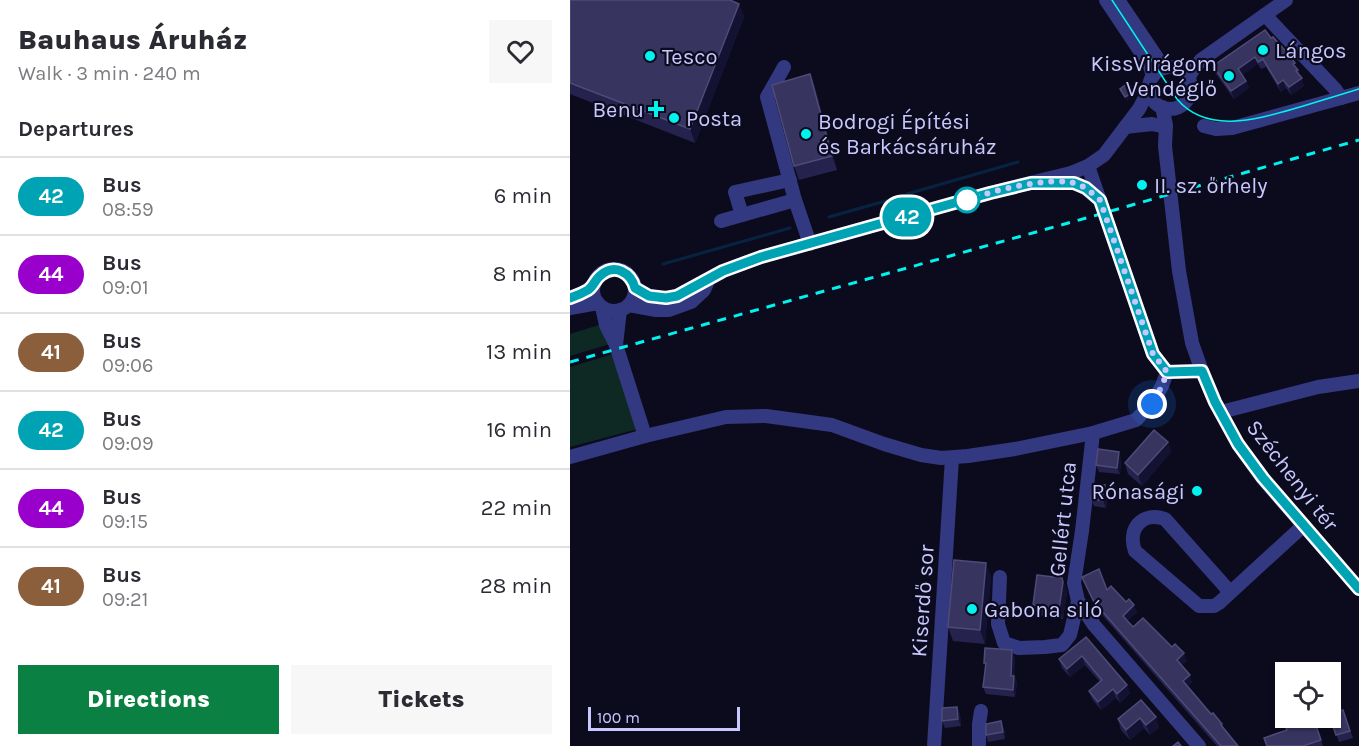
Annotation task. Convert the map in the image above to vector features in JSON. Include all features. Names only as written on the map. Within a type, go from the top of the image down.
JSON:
[{"type":"street","points":[[1106,0],[1150,66],[1165,71],[1183,71],[1189,77],[1192,88],[1188,101],[1176,109],[1161,107],[1155,103],[1149,90]]},
{"type":"street","points":[[1118,0],[1165,71]]},
{"type":"street","points":[[1189,77],[1201,60],[1286,0]]},
{"type":"street","points":[[1265,15],[1341,98]]},
{"type":"street","points":[[635,288],[649,296],[666,298],[677,296],[723,271],[761,257],[990,193],[1071,173],[1088,166],[1104,154],[1139,109],[1149,90],[1150,83],[1165,71],[1201,60]]},
{"type":"street","points":[[784,67],[767,97],[795,200],[810,244]]},
{"type":"street","points":[[1204,126],[1216,129],[1232,128],[1359,93]]},
{"type":"street","name":"Széchenyi tér","points":[[1161,107],[1166,126],[1165,146],[1179,271],[1192,343],[1202,371],[1238,444],[1257,470],[1359,589]]},
{"type":"street","points":[[1125,127],[1152,124],[1166,126],[1176,109]]},
{"type":"street","points":[[1088,166],[1153,354],[1167,372]]},
{"type":"street","points":[[742,214],[735,192],[790,180]]},
{"type":"street","points":[[1031,183],[1074,183],[1086,188],[1100,200]]},
{"type":"street","points":[[721,220],[795,200]]},
{"type":"street","points":[[570,298],[587,291],[606,271],[617,270],[630,277],[635,294],[625,308],[616,345]]},
{"type":"street","points":[[570,308],[600,305],[609,310],[625,308],[662,311],[678,308],[691,302],[704,290],[708,279]]},
{"type":"street","points":[[594,285],[595,298],[616,345],[645,436]]},
{"type":"street","points":[[1167,372],[1202,371]]},
{"type":"street","points":[[570,457],[726,417],[766,416],[832,425],[921,455],[952,458],[1015,449],[1093,433],[1136,420],[1152,404],[1167,372]]},
{"type":"street","points":[[1221,412],[1318,387],[1359,381]]},
{"type":"street","name":"Gellért utca","points":[[1093,433],[1074,583],[1078,601],[1094,625],[1199,746]]},
{"type":"street","name":"Kiserdő sor","points":[[934,746],[952,458]]},
{"type":"street","points":[[1230,592],[1165,519],[1158,516],[1150,517],[1134,529],[1132,537],[1135,551],[1199,606],[1214,606],[1219,603],[1304,525]]},
{"type":"street","points":[[1000,577],[998,624],[1004,643],[1019,648],[1062,645],[1070,635],[1078,601]]},
{"type":"street","points":[[979,746],[981,711]]},
{"type":"green space","points":[[599,325],[610,344],[570,356],[570,334]]},
{"type":"green space","points":[[613,354],[638,429],[570,447],[570,367]]},
{"type":"building","name":"Tesco","points":[[570,0],[730,0],[739,4],[690,129],[570,83]]},
{"type":"building","points":[[1265,30],[1290,56],[1298,70],[1296,71],[1302,78],[1289,87],[1283,80],[1278,84],[1263,59],[1258,62],[1255,57],[1238,69],[1246,81],[1231,91],[1213,66]]},
{"type":"building","name":"Bodrogi Építési és Barkácsáruház","points":[[810,74],[832,156],[794,166],[772,85]]},
{"type":"building","points":[[1128,83],[1134,92],[1125,97],[1120,89]]},
{"type":"building","points":[[1154,430],[1168,442],[1138,475],[1125,463]]},
{"type":"building","points":[[1098,449],[1119,452],[1117,468],[1096,465]]},
{"type":"building","points":[[1093,484],[1105,485],[1103,501],[1091,499]]},
{"type":"building","name":"Gabona siló","points":[[954,560],[986,563],[980,630],[948,627]]},
{"type":"building","points":[[1099,569],[1107,590],[1111,586],[1126,602],[1129,599],[1134,605],[1123,616],[1133,627],[1143,618],[1172,647],[1175,644],[1184,653],[1177,660],[1190,675],[1183,681],[1211,714],[1213,713],[1238,746],[1221,746],[1094,602],[1082,577]]},
{"type":"building","points":[[1037,575],[1062,578],[1059,609],[1033,605]]},
{"type":"building","points":[[1086,637],[1127,685],[1117,694],[1113,689],[1098,702],[1089,691],[1102,680],[1082,656],[1067,669],[1059,659]]},
{"type":"building","points":[[985,648],[1012,650],[1013,690],[983,687]]},
{"type":"building","points":[[1141,700],[1156,717],[1146,725],[1140,718],[1126,730],[1118,719]]},
{"type":"building","points":[[957,707],[958,719],[942,721],[942,708]]},
{"type":"building","points":[[1343,710],[1350,731],[1336,735],[1334,728],[1341,728],[1341,711]]},
{"type":"building","points":[[1001,721],[1003,732],[986,735],[986,724]]},
{"type":"building","points":[[1286,728],[1317,728],[1321,740],[1303,746],[1267,746],[1264,738],[1287,730]]},
{"type":"waterway","points":[[907,194],[1018,162]]},
{"type":"waterway","points":[[829,217],[896,198]]},
{"type":"waterway","points":[[663,264],[790,228]]},
{"type":"tram line","points":[[1112,0],[1177,99],[1190,110],[1204,117],[1219,121],[1252,119],[1359,89]]},
{"type":"railway","points":[[570,362],[1359,140]]},
{"type":"bus line","name":"42","points":[[570,298],[587,291],[601,274],[613,270],[626,273],[635,288],[649,296],[666,298],[677,296],[723,271],[761,257],[990,193],[1031,183],[1080,184],[1100,200],[1153,354],[1167,372],[1202,371],[1215,402],[1238,444],[1263,478],[1359,589]]},
{"type":"place","name":"Lángos","points":[[1263,50]]},
{"type":"place","name":"Tesco","points":[[650,56]]},
{"type":"place","name":"KissVirágom Vendéglő","points":[[1229,76]]},
{"type":"place","name":"Benu","points":[[656,109]]},
{"type":"place","name":"Posta","points":[[674,118]]},
{"type":"place","name":"Bodrogi Építési és Barkácsáruház","points":[[806,134]]},
{"type":"place","name":"II. sz. őrhely","points":[[1142,185]]},
{"type":"place","name":"Rónasági","points":[[1197,491]]},
{"type":"place","name":"Gabona siló","points":[[972,609]]},
{"type":"route","points":[[967,200],[1031,183],[1069,182],[1080,184],[1100,200],[1153,354],[1167,372],[1152,404]]}]
